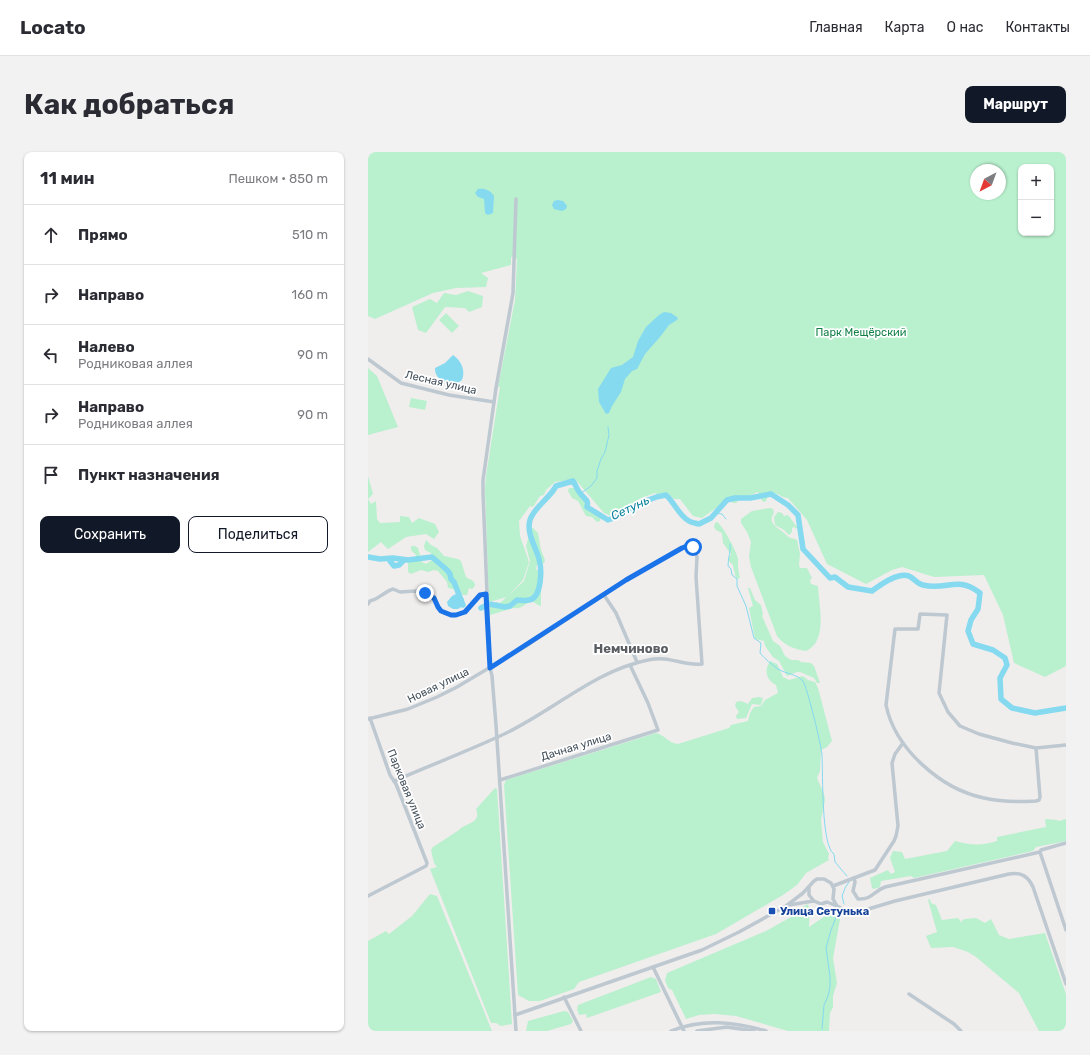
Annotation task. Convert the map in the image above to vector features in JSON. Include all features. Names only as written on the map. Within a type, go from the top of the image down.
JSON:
[{"type":"street","points":[[516,199],[513,293],[494,402],[483,480],[483,521],[490,668],[492,676],[500,780],[516,1031]]},
{"type":"street","name":"Лесная улица","points":[[368,359],[401,383],[449,395],[494,402]]},
{"type":"street","name":"Новая улица","points":[[369,719],[398,712],[418,705],[457,687],[490,668],[626,580],[682,548],[690,546],[695,549],[698,557],[696,577],[702,664],[696,665],[665,658],[637,662]]},
{"type":"street","points":[[368,604],[370,601],[376,600],[386,592],[393,589],[403,593],[416,591],[431,595],[441,611],[451,615],[456,615],[465,612],[480,595],[486,594]]},
{"type":"street","points":[[394,781],[496,737],[552,707],[602,676],[637,662],[616,612],[604,595]]},
{"type":"street","points":[[1036,748],[1039,800],[1013,802],[984,798],[960,790],[942,780],[924,766],[903,743],[888,715],[886,705],[895,629],[918,629],[920,614],[947,615],[939,692],[948,712],[960,726],[979,734],[1036,748],[1066,745]]},
{"type":"street","name":"Дачная улица","points":[[500,780],[658,730],[648,703],[630,665]]},
{"type":"street","name":"Парковая улица","points":[[368,896],[426,866],[427,863],[394,781],[390,775],[369,719]]},
{"type":"street","points":[[833,886],[875,870],[896,836],[898,826],[892,764],[895,754],[903,743]]},
{"type":"street","points":[[854,878],[855,882],[853,891],[858,899],[862,899],[868,898],[884,887],[1040,852],[1041,850],[1066,843]]},
{"type":"street","points":[[1040,852],[1066,930]]},
{"type":"street","points":[[827,902],[846,911],[855,913],[895,901],[1009,874],[1020,874],[1027,878],[1033,886],[1066,984]]},
{"type":"street","points":[[515,1015],[686,956],[718,943],[786,906],[814,881],[821,879],[828,881],[833,886],[833,896],[837,906]]},
{"type":"street","points":[[809,887],[809,895],[814,901],[821,904],[827,902],[833,896]]},
{"type":"street","points":[[786,906],[800,902],[814,901]]},
{"type":"street","points":[[653,967],[684,1031]]},
{"type":"street","points":[[909,994],[954,1024],[961,1031]]},
{"type":"street","points":[[564,998],[581,1031]]},
{"type":"street","points":[[671,1031],[705,1022],[736,1023],[766,1031]]},
{"type":"street","points":[[697,1031],[727,1027],[737,1027],[754,1031]]},
{"type":"green space","name":"Парк Мещёрский","points":[[368,152],[1066,152],[1066,666],[1045,677],[1014,663],[1003,615],[984,575],[934,577],[902,567],[892,570],[866,584],[827,564],[807,520],[788,498],[770,492],[767,493],[767,499],[765,502],[762,501],[758,492],[746,497],[743,496],[736,503],[733,503],[729,499],[702,518],[693,516],[680,499],[674,499],[667,493],[655,493],[641,498],[611,516],[604,513],[575,479],[555,482],[546,490],[544,495],[540,496],[533,507],[530,506],[519,521],[520,536],[529,562],[523,580],[507,597],[489,602],[485,489],[486,476],[500,387],[498,387],[515,300],[517,259],[511,257],[511,265],[481,273],[488,278],[486,287],[456,288],[433,293],[375,319],[368,316]]},
{"type":"green space","points":[[468,291],[483,296],[482,307],[469,312],[465,308],[445,307],[426,333],[418,330],[412,307],[430,299],[437,303],[444,293],[456,295]]},
{"type":"green space","points":[[446,313],[459,326],[452,333],[439,320]]},
{"type":"green space","points":[[368,368],[377,376],[398,427],[368,435]]},
{"type":"green space","points":[[411,398],[427,401],[425,410],[409,407]]},
{"type":"green space","points":[[368,476],[373,494],[368,499]]},
{"type":"green space","points":[[569,488],[576,488],[584,501],[586,508],[601,517],[600,521],[597,522],[592,517],[586,516],[578,501],[572,498],[568,491]]},
{"type":"green space","points":[[368,499],[371,504],[376,501],[377,519],[380,523],[400,522],[400,516],[409,517],[412,523],[419,518],[435,524],[439,532],[434,539],[426,534],[406,537],[388,549],[381,542],[368,552]]},
{"type":"green space","points":[[770,508],[773,509],[774,513],[772,516],[772,522],[788,537],[797,540],[800,554],[800,568],[807,568],[812,578],[810,580],[811,584],[818,586],[821,622],[820,631],[813,646],[806,651],[790,646],[777,636],[751,567],[749,557],[751,542],[741,523],[741,519],[752,511]]},
{"type":"green space","points":[[778,512],[782,513],[784,516],[788,515],[797,527],[797,529],[794,527],[792,528],[792,532],[789,535],[775,525],[774,517]]},
{"type":"green space","points":[[717,522],[720,524],[735,551],[738,559],[738,571],[740,578],[736,579],[733,565],[728,560],[731,554],[723,543],[722,533],[714,527],[715,523]]},
{"type":"green space","points":[[533,528],[538,533],[541,550],[545,560],[544,563],[537,565],[536,569],[543,575],[541,606],[532,601],[518,608],[513,608],[490,615],[490,605],[497,602],[500,603],[524,581],[530,561],[526,546],[528,532],[529,529]]},
{"type":"green space","points":[[426,540],[437,548],[444,556],[461,561],[466,577],[475,584],[472,589],[469,588],[467,595],[463,595],[458,590],[448,588],[447,582],[438,571],[434,570],[428,572],[421,570],[411,574],[408,572],[408,561],[415,558],[416,555],[411,550],[411,546],[418,548],[422,562],[426,564],[432,560],[431,553],[425,550],[424,546]]},
{"type":"green space","points":[[748,588],[750,588],[755,600],[761,605],[762,616],[773,641],[780,646],[785,656],[791,660],[811,663],[814,666],[820,683],[817,683],[814,678],[800,672],[787,676],[779,661],[773,657],[765,646],[764,641],[755,639],[749,608],[753,606]]},
{"type":"green space","points":[[770,661],[777,664],[783,677],[789,680],[803,676],[808,680],[815,682],[818,688],[832,741],[827,747],[821,750],[820,771],[817,778],[825,800],[821,820],[823,842],[829,854],[829,860],[806,873],[797,885],[783,895],[716,934],[579,982],[574,989],[540,1001],[529,1001],[518,995],[504,785],[506,780],[656,733],[678,744],[729,728],[731,725],[748,721],[750,713],[754,707],[761,706],[765,700],[778,693],[776,685],[770,680],[767,674],[767,668]]},
{"type":"green space","points":[[752,698],[763,698],[761,705],[752,704],[746,718],[737,719],[736,716],[739,712],[735,706],[736,702],[741,701],[748,704]]},
{"type":"green space","points":[[495,788],[497,789],[512,1024],[501,1026],[496,1023],[491,1023],[430,869],[437,867],[434,863],[431,850],[433,847],[475,820],[477,818],[476,809]]},
{"type":"green space","points":[[1045,819],[1059,821],[1066,819],[1066,841],[1036,847],[1033,851],[914,878],[911,876],[881,881],[880,887],[874,889],[872,888],[870,878],[888,870],[891,874],[895,872],[890,858],[893,851],[902,852],[905,859],[947,851],[955,841],[976,844],[991,843],[997,841],[997,837],[1046,827]]},
{"type":"green space","points":[[430,894],[437,896],[492,1031],[368,1031],[368,941],[386,931],[389,934],[412,916]]},
{"type":"green space","points":[[930,899],[931,903],[936,905],[942,920],[958,918],[962,923],[962,920],[976,918],[985,923],[991,919],[999,935],[1009,939],[1045,933],[1066,994],[1066,1031],[1039,1031],[1019,993],[968,952],[953,947],[931,948],[926,936],[937,932],[928,900]]},
{"type":"green space","points":[[807,904],[810,908],[809,927],[831,912],[834,913],[837,910],[841,914],[833,958],[837,983],[833,996],[833,1007],[830,1013],[829,1031],[788,1031],[736,1016],[715,1014],[699,1015],[686,1019],[672,990],[668,988],[665,980],[667,973],[766,931],[791,917]]},
{"type":"green space","points":[[651,977],[656,979],[661,992],[587,1018],[586,1014],[579,1015],[577,1009],[578,1005]]},
{"type":"green space","points":[[564,1011],[568,1012],[573,1021],[571,1024],[547,1031],[526,1031],[528,1021]]},
{"type":"water","points":[[478,189],[487,190],[494,196],[493,213],[488,215],[485,213],[484,199],[478,197],[475,193]]},
{"type":"water","points":[[554,201],[563,201],[567,206],[566,209],[562,211],[554,209],[552,205]]},
{"type":"water","points":[[664,312],[671,313],[678,318],[677,320],[669,325],[645,354],[637,369],[632,371],[625,379],[621,392],[609,413],[606,414],[599,402],[598,389],[611,368],[622,365],[633,357],[638,341],[646,327]]},
{"type":"water","points":[[453,355],[462,366],[463,377],[462,380],[458,382],[449,383],[441,380],[436,373],[435,368],[445,363]]},
{"type":"water","points":[[458,593],[464,599],[464,603],[458,609],[453,609],[448,606],[447,602],[452,596]]},
{"type":"waterway","points":[[580,494],[591,486],[597,478],[597,471],[605,452],[609,435],[608,427]]},
{"type":"waterway","name":"Сетунь","points":[[481,608],[489,604],[505,607],[510,606],[517,600],[529,600],[536,594],[539,589],[541,569],[530,535],[529,525],[532,515],[556,486],[573,481],[579,492],[587,501],[587,507],[608,520],[623,514],[643,502],[666,495],[686,519],[699,524],[711,518],[727,500],[771,494],[788,505],[798,515],[803,549],[830,578],[835,577],[848,587],[872,591],[888,580],[907,575],[923,585],[939,586],[958,584],[965,585],[980,593],[978,609],[971,620],[968,631],[973,644],[993,650],[1005,658],[1007,665],[1000,678],[1001,699],[1012,708],[1035,713],[1066,708]]},
{"type":"waterway","points":[[716,513],[722,514],[726,519]]},
{"type":"waterway","points":[[730,544],[728,566],[731,569],[732,575],[737,579],[737,586],[746,606],[754,638],[761,643],[760,653],[778,669],[795,675],[801,679],[805,686],[814,717],[822,756],[827,838],[830,848],[834,854],[835,862],[847,876]]},
{"type":"waterway","name":"Сетунь","points":[[368,557],[408,560],[432,557],[450,574],[463,605]]},
{"type":"waterway","points":[[390,559],[394,566],[399,565],[404,560]]},
{"type":"waterway","points":[[844,904],[842,896],[849,882]]},
{"type":"waterway","points":[[822,1029],[824,1005],[830,987],[826,948],[839,910]]},
{"type":"place","name":"Улица Сетунька","points":[[772,911]]},
{"type":"district","name":"Немчиново","points":[[631,648]]},
{"type":"route","points":[[425,593],[434,598],[441,611],[451,615],[465,612],[481,594],[486,594],[490,668],[526,646],[612,588],[682,548],[687,546],[693,547]]}]
